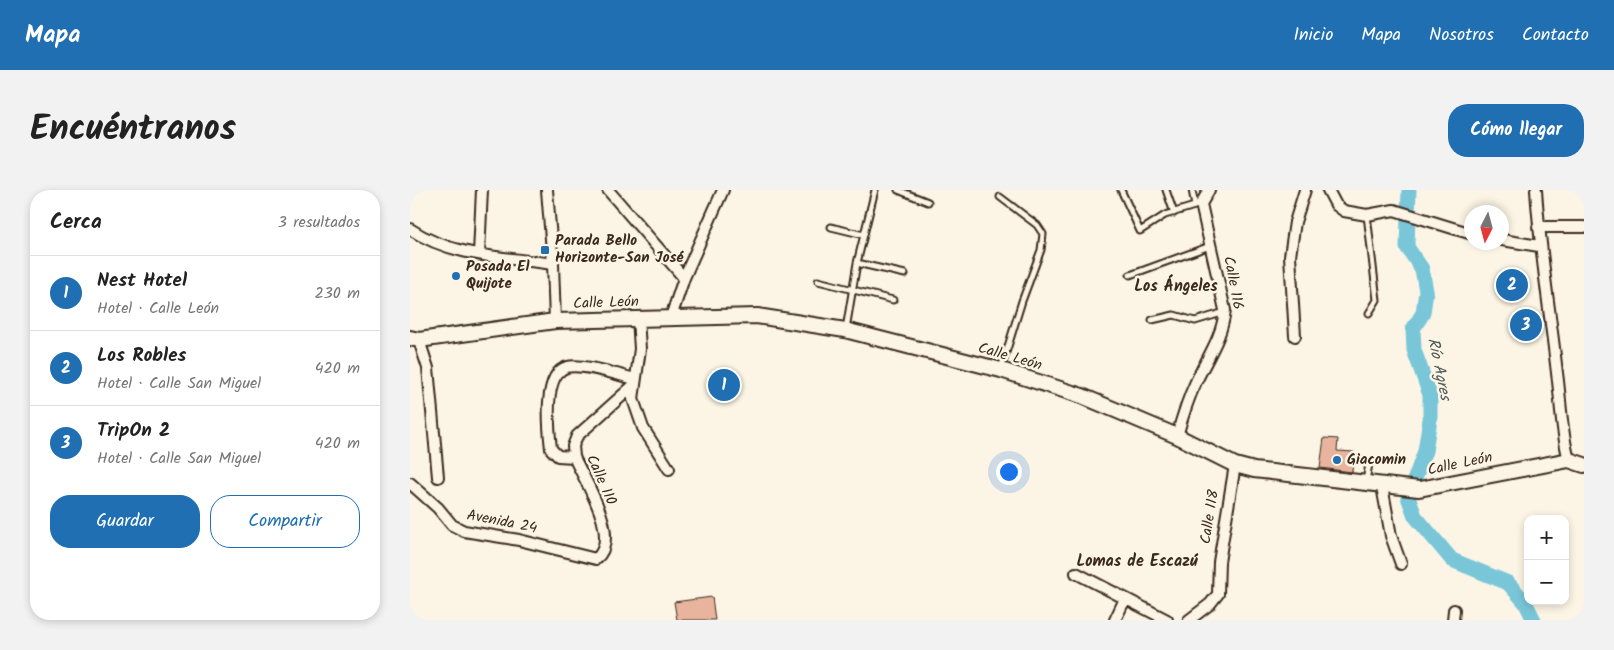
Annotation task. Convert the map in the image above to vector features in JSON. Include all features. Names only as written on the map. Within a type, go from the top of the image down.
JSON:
[{"type":"main road","name":"Calle León","points":[[414,339],[555,321],[757,316],[845,330],[1001,370],[1082,396],[1177,436],[1234,465],[1278,474],[1382,486],[1419,488],[1569,460],[1584,465]]},
{"type":"street","points":[[479,254],[482,190]]},
{"type":"street","points":[[547,190],[555,321]]},
{"type":"street","points":[[608,190],[684,278]]},
{"type":"street","points":[[671,317],[684,278],[723,190]]},
{"type":"street","points":[[1198,205],[1209,190]]},
{"type":"street","points":[[1295,336],[1290,256],[1295,222],[1305,190]]},
{"type":"street","points":[[1328,190],[1336,204],[1344,211],[1366,214],[1394,210],[1464,231]]},
{"type":"street","points":[[1536,190],[1539,246],[1557,374],[1563,438],[1569,460]]},
{"type":"street","name":"Calle 116","points":[[1177,436],[1195,382],[1207,363],[1224,325],[1225,312],[1210,246],[1198,205]]},
{"type":"street","points":[[1538,227],[1584,227]]},
{"type":"street","points":[[410,229],[427,240],[446,248],[553,264]]},
{"type":"street","points":[[1509,241],[1539,246]]},
{"type":"street","points":[[638,318],[640,349],[633,399],[643,428],[669,469]]},
{"type":"street","points":[[414,339],[428,368],[438,477]]},
{"type":"street","points":[[574,457],[558,456],[551,449],[550,400],[554,378],[561,370],[576,367],[634,382]]},
{"type":"street","name":"Calle 110","points":[[603,553],[607,540],[605,524],[574,457],[573,446],[577,436],[634,382]]},
{"type":"street","name":"Calle 118","points":[[1189,620],[1210,604],[1218,594],[1218,562],[1234,465]]},
{"type":"street","name":"Avenida 24","points":[[410,483],[438,508],[452,525],[464,531],[519,540],[596,559],[603,553]]},
{"type":"street","points":[[1382,486],[1392,536],[1401,564]]},
{"type":"street","points":[[1076,573],[1167,620]]},
{"type":"street","points":[[1115,620],[1125,599]]},
{"type":"lane","points":[[845,330],[857,263],[875,190]]},
{"type":"lane","points":[[898,190],[928,202]]},
{"type":"lane","points":[[1121,190],[1140,231],[1165,215],[1198,205],[1192,190]]},
{"type":"lane","points":[[1166,190],[1174,213]]},
{"type":"lane","points":[[1000,197],[1037,225],[1043,234],[1041,250],[1022,301],[1001,370]]},
{"type":"lane","points":[[1366,214],[1378,300],[1369,312]]},
{"type":"lane","points":[[831,227],[864,234]]},
{"type":"lane","points":[[1130,276],[1210,246]]},
{"type":"lane","points":[[857,263],[906,274]]},
{"type":"lane","points":[[818,281],[894,300]]},
{"type":"lane","points":[[1152,320],[1174,315],[1196,321],[1225,312]]},
{"type":"lane","points":[[1366,484],[1368,464]]},
{"type":"building","name":"Giacomin","points":[[1324,438],[1338,439],[1337,451],[1354,452],[1352,472],[1320,468]]},
{"type":"building","points":[[712,597],[715,620],[677,620],[674,602]]},
{"type":"waterway","name":"Río Agres","points":[[1409,190],[1407,247],[1422,269],[1426,291],[1423,313],[1413,329],[1414,350],[1430,395],[1430,419],[1425,451],[1408,497],[1415,516],[1452,560],[1508,583],[1525,602],[1534,620]]},
{"type":"place","name":"Parada Bello Horizonte-San José","points":[[545,250]]},
{"type":"place","name":"Posada El Quijote","points":[[456,276]]},
{"type":"place","name":"Los Robles","points":[[1512,285]]},
{"type":"place","name":"TripOn 2","points":[[1526,325]]},
{"type":"place","name":"Nest Hotel","points":[[724,385]]},
{"type":"place","name":"Giacomin","points":[[1337,460]]},
{"type":"district","name":"Los Ángeles","points":[[1176,286]]},
{"type":"district","name":"Lomas de Escazú","points":[[1137,561]]}]
